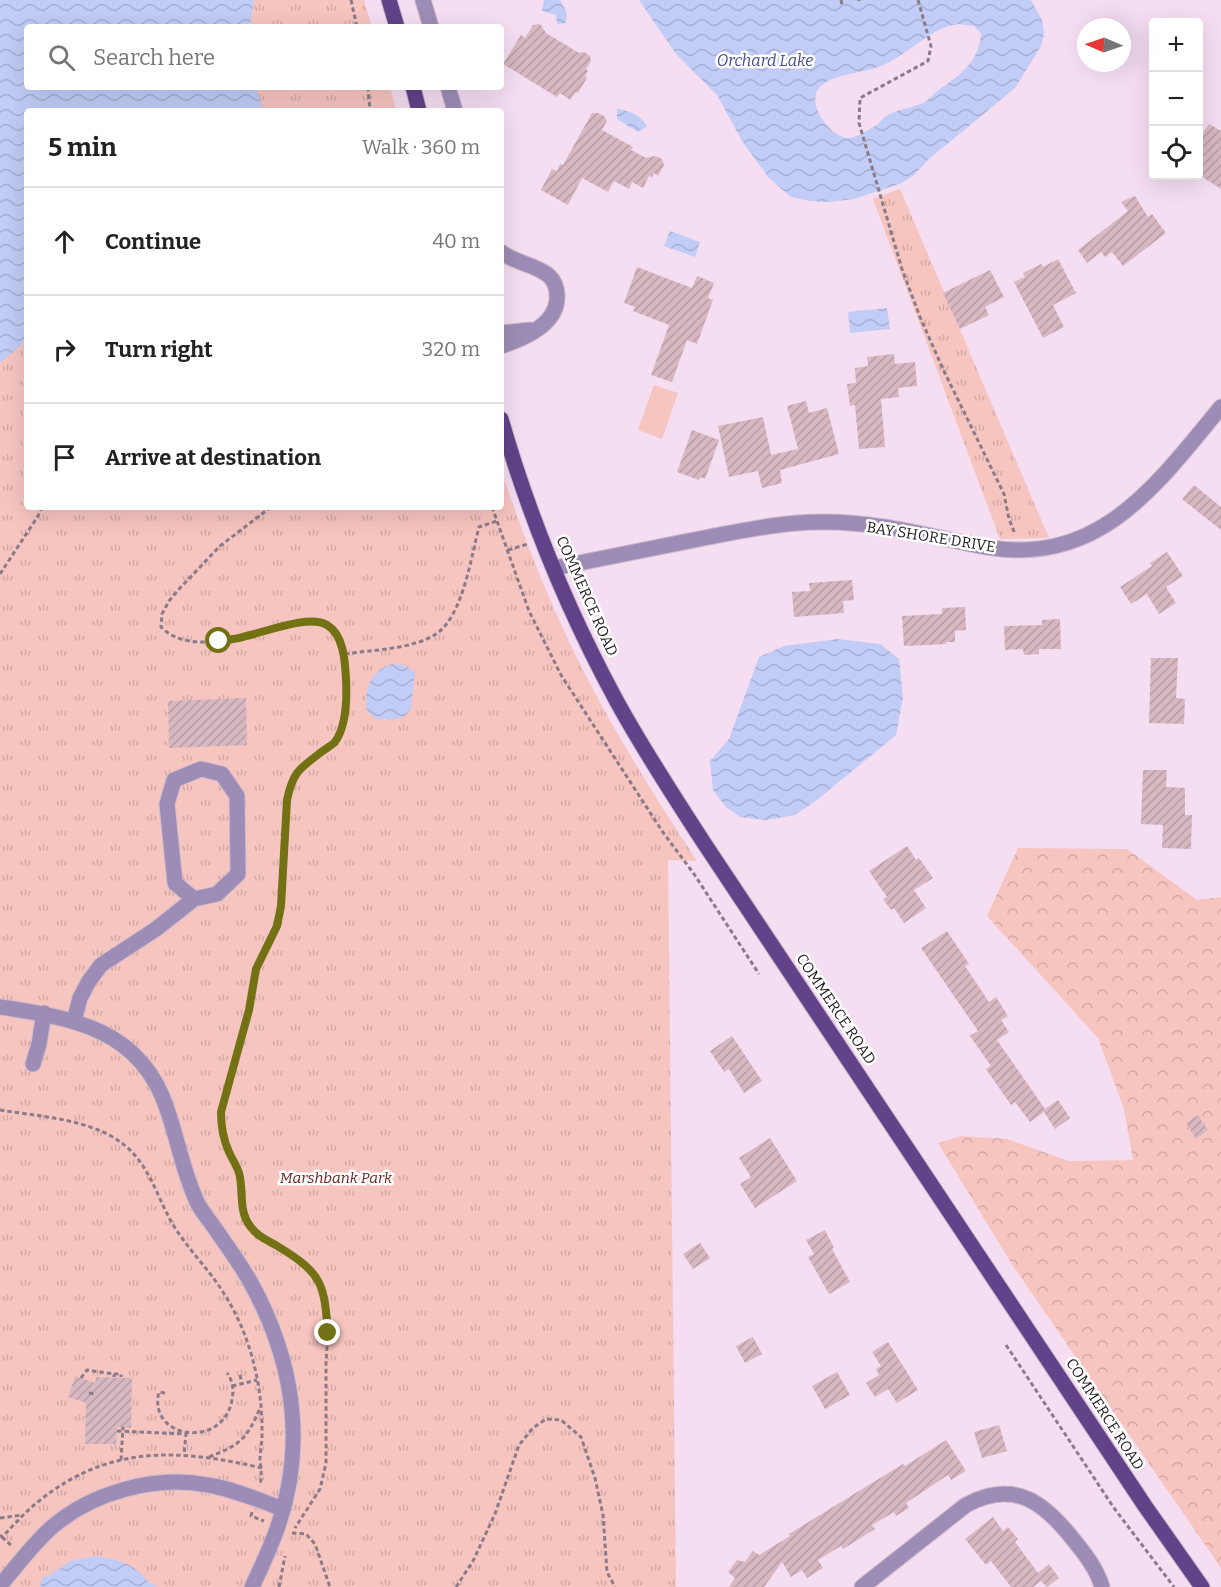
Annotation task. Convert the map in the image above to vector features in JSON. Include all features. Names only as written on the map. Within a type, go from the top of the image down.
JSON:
[{"type":"main road","points":[[389,0],[396,24]]},
{"type":"main road","points":[[414,90],[418,108]]},
{"type":"main road","name":"COMMERCE ROAD","points":[[504,427],[541,540],[575,619],[602,673],[664,782],[1144,1506],[1202,1587]]},
{"type":"street","points":[[423,0],[430,24]]},
{"type":"street","points":[[449,90],[454,108]]},
{"type":"street","points":[[504,254],[544,273],[554,282],[557,293],[556,305],[549,319],[536,330],[504,345]]},
{"type":"street","points":[[504,333],[536,330]]},
{"type":"street","name":"BAY SHORE DRIVE","points":[[554,568],[765,527],[822,522],[908,530],[989,548],[1017,550],[1060,545],[1088,536],[1116,519],[1144,495],[1221,407]]},
{"type":"street","points":[[74,1021],[80,998],[101,965],[156,929],[194,899],[217,894],[238,874],[237,796],[222,774],[201,769],[174,780],[167,804],[175,883],[194,899]]},
{"type":"street","points":[[0,1006],[44,1013],[90,1026],[130,1049],[155,1080],[167,1108],[185,1173],[199,1206],[250,1281],[269,1318],[285,1362],[292,1403],[292,1455],[283,1509],[285,1530],[252,1587]]},
{"type":"street","points":[[33,1064],[44,1013]]},
{"type":"street","points":[[4,1583],[53,1526],[79,1508],[140,1485],[171,1481],[209,1485],[283,1509]]},
{"type":"street","points":[[862,1587],[966,1506],[976,1500],[1004,1494],[1016,1494],[1042,1506],[1060,1522],[1081,1549],[1102,1587]]},
{"type":"path","points":[[351,0],[356,24]]},
{"type":"path","points":[[840,0],[842,5]]},
{"type":"path","points":[[918,0],[931,46],[928,61],[860,98],[859,123],[902,269],[942,367],[1004,494],[1009,519],[1016,535],[1017,550]]},
{"type":"path","points":[[368,90],[370,108]]},
{"type":"path","points":[[0,574],[40,510]]},
{"type":"path","points":[[267,510],[220,546],[180,588],[162,614],[161,627],[175,638],[219,641],[303,622],[318,622],[328,625],[345,654],[346,692],[343,725],[334,742],[297,771],[290,786],[287,800],[281,906],[277,926],[256,969],[249,1010],[221,1112],[220,1127],[239,1172],[243,1210],[249,1225],[264,1241],[274,1244],[305,1264],[316,1275],[325,1298],[328,1333],[326,1463],[320,1489],[285,1530]]},
{"type":"path","points":[[493,510],[534,621],[561,675],[662,831],[694,874],[759,974]]},
{"type":"path","points":[[345,654],[414,643],[436,635],[453,615],[459,601],[479,527],[497,521]]},
{"type":"path","points":[[508,550],[541,540]]},
{"type":"path","points":[[0,1110],[91,1126],[120,1142],[141,1161],[152,1178],[172,1223],[222,1289],[247,1338],[258,1380],[262,1437],[260,1460],[262,1468],[257,1500],[251,1516],[285,1530],[306,1534],[315,1544],[330,1587]]},
{"type":"path","points":[[1006,1346],[1114,1508],[1174,1587]]},
{"type":"path","points":[[81,1378],[87,1370],[114,1376],[121,1374],[121,1377]]},
{"type":"path","points":[[117,1431],[123,1429],[186,1434],[214,1429],[225,1419],[231,1405],[232,1386],[227,1373]]},
{"type":"path","points":[[240,1375],[242,1383]]},
{"type":"path","points":[[232,1386],[258,1380]]},
{"type":"path","points":[[165,1393],[159,1392],[157,1402],[162,1418],[172,1427],[186,1434]]},
{"type":"path","points":[[89,1393],[95,1394]]},
{"type":"path","points":[[208,1457],[242,1441],[254,1424],[261,1406]]},
{"type":"path","points":[[456,1587],[473,1561],[495,1514],[519,1445],[533,1428],[546,1419],[561,1420],[581,1437],[595,1478],[603,1515],[607,1572],[615,1587]]},
{"type":"path","points":[[121,1460],[123,1429]]},
{"type":"path","points":[[184,1455],[186,1434]]},
{"type":"path","points":[[0,1518],[25,1514]]},
{"type":"path","points":[[285,1530],[289,1542]]},
{"type":"path","points":[[279,1587],[286,1551]]},
{"type":"green space","name":"Marshbank Park","points":[[0,0],[364,0],[371,24],[24,24],[24,90],[391,90],[396,108],[24,108],[24,510],[504,510],[504,480],[545,587],[591,686],[624,746],[697,861],[668,860],[676,1587],[0,1587]]},
{"type":"green space","points":[[900,189],[1049,538],[1000,539],[873,199]]},
{"type":"green space","points":[[654,385],[678,393],[662,439],[638,430]]},
{"type":"green space","points":[[1018,848],[1127,849],[1197,900],[1221,897],[1221,1568],[1013,1266],[938,1143],[961,1136],[1007,1139],[1069,1161],[1133,1160],[1124,1109],[1098,1038],[987,916]]},
{"type":"water","points":[[0,0],[254,0],[250,24],[24,24],[24,90],[257,90],[263,108],[24,108],[24,343],[0,363]]},
{"type":"water","points":[[544,0],[560,0],[567,13],[566,23],[557,24],[556,15],[542,11]]},
{"type":"water","name":"Orchard Lake","points":[[639,0],[1031,0],[1042,20],[1044,34],[1041,46],[1015,88],[929,159],[914,175],[902,183],[854,199],[829,202],[791,197],[769,178],[742,141],[717,95],[676,54]],"holes":[[[958,24],[974,26],[981,33],[980,43],[972,60],[960,74],[923,103],[892,113],[873,127],[850,138],[835,133],[821,118],[815,100],[817,92],[828,81],[889,62],[947,27]]]},
{"type":"water","points":[[617,109],[635,114],[647,126],[638,132],[617,119]]},
{"type":"water","points":[[670,231],[700,242],[695,257],[664,246]]},
{"type":"water","points":[[887,308],[890,329],[850,333],[848,312]]},
{"type":"water","points":[[838,639],[880,644],[899,659],[903,698],[896,735],[817,800],[795,815],[766,820],[740,817],[726,807],[713,790],[710,761],[729,739],[759,657],[784,646]]},
{"type":"water","points":[[392,664],[404,665],[415,672],[411,709],[405,716],[391,720],[374,718],[366,709],[370,681],[379,671]]},
{"type":"water","points":[[95,1556],[128,1565],[151,1583],[160,1587],[40,1587],[43,1577],[50,1575],[70,1561]]},
{"type":"building","points":[[540,24],[546,33],[579,53],[584,52],[590,56],[591,61],[585,76],[587,78],[578,93],[576,92],[570,100],[560,93],[557,97],[504,65],[521,35],[525,38],[533,25]]},
{"type":"building","points":[[592,113],[604,116],[607,121],[602,130],[633,147],[631,150],[646,158],[655,156],[662,159],[664,165],[658,176],[654,173],[652,177],[649,176],[643,188],[632,182],[629,189],[614,181],[608,192],[582,178],[568,205],[541,190],[552,169],[557,171],[560,164],[563,165]]},
{"type":"building","points":[[1209,124],[1221,131],[1221,189],[1203,177],[1203,133]]},
{"type":"building","points":[[1135,196],[1148,217],[1152,214],[1166,233],[1123,266],[1112,252],[1105,257],[1101,252],[1087,263],[1078,250],[1128,211],[1121,202]]},
{"type":"building","points":[[1058,259],[1076,293],[1053,305],[1064,327],[1043,338],[1014,282],[1025,277],[1023,273],[1041,264],[1043,267]]},
{"type":"building","points":[[637,267],[692,288],[697,276],[714,283],[708,298],[713,300],[697,344],[687,340],[672,382],[651,375],[669,325],[633,311],[635,307],[624,303]]},
{"type":"building","points":[[990,270],[1004,297],[985,307],[989,315],[960,329],[943,293]]},
{"type":"building","points":[[894,354],[895,364],[915,362],[917,386],[898,388],[899,397],[881,399],[885,447],[859,449],[855,405],[850,406],[847,384],[856,383],[855,368],[868,366],[867,357]]},
{"type":"building","points":[[806,401],[809,413],[827,408],[839,454],[780,470],[782,483],[762,488],[758,471],[729,477],[718,426],[763,417],[771,455],[798,449],[787,406]]},
{"type":"building","points":[[692,430],[719,440],[705,479],[700,477],[699,480],[677,472]]},
{"type":"building","points":[[1194,485],[1221,507],[1221,530],[1182,499]]},
{"type":"building","points":[[1167,552],[1183,576],[1166,587],[1176,603],[1159,614],[1147,594],[1131,604],[1120,587],[1152,566],[1150,563]]},
{"type":"building","points":[[852,580],[854,600],[843,601],[844,613],[794,617],[792,592],[810,591],[809,583]]},
{"type":"building","points":[[965,607],[966,630],[955,631],[955,642],[904,646],[902,616],[942,614],[942,608]]},
{"type":"building","points":[[1060,619],[1061,649],[1039,649],[1039,654],[1024,655],[1023,649],[1005,650],[1004,626],[1042,625],[1042,620]]},
{"type":"building","points":[[1151,658],[1178,658],[1176,698],[1185,699],[1184,724],[1149,723]]},
{"type":"building","points":[[246,698],[247,745],[169,748],[168,701]]},
{"type":"building","points":[[1143,770],[1167,770],[1166,787],[1185,788],[1185,815],[1192,815],[1191,849],[1162,848],[1163,825],[1141,824]]},
{"type":"building","points":[[907,846],[916,860],[919,858],[933,878],[914,890],[926,908],[904,923],[894,908],[891,910],[883,899],[887,897],[869,871]]},
{"type":"building","points":[[947,931],[969,964],[965,966],[989,1002],[996,997],[1008,1016],[1001,1020],[1009,1032],[997,1040],[1045,1109],[1058,1100],[1070,1118],[1055,1129],[1044,1112],[1030,1122],[1015,1102],[1011,1105],[986,1069],[991,1066],[970,1036],[978,1031],[921,948]]},
{"type":"building","points":[[732,1036],[762,1081],[744,1093],[729,1069],[724,1072],[710,1051]]},
{"type":"building","points":[[1198,1115],[1208,1130],[1196,1139],[1186,1123]]},
{"type":"building","points":[[770,1138],[797,1181],[755,1208],[740,1184],[751,1177],[739,1158]]},
{"type":"building","points":[[825,1230],[834,1248],[832,1249],[850,1282],[829,1294],[808,1257],[814,1254],[806,1240]]},
{"type":"building","points":[[700,1243],[710,1258],[693,1269],[683,1254]]},
{"type":"building","points":[[753,1337],[762,1354],[745,1363],[736,1346]]},
{"type":"building","points":[[888,1342],[918,1390],[897,1403],[888,1389],[875,1397],[866,1383],[879,1375],[876,1369],[881,1366],[872,1352]]},
{"type":"building","points":[[837,1372],[850,1395],[825,1409],[812,1386]]},
{"type":"building","points":[[75,1376],[95,1383],[96,1377],[132,1378],[131,1428],[117,1427],[116,1444],[85,1444],[86,1403],[68,1397]]},
{"type":"building","points":[[999,1425],[1007,1451],[982,1458],[974,1432]]},
{"type":"building","points":[[946,1440],[966,1471],[951,1480],[948,1475],[906,1503],[909,1508],[896,1516],[894,1512],[872,1525],[875,1529],[843,1549],[841,1546],[818,1560],[823,1568],[807,1578],[802,1570],[791,1577],[782,1562],[764,1587],[729,1587],[735,1578],[728,1572],[737,1560],[745,1562],[753,1551],[759,1555],[790,1536],[789,1534]]},
{"type":"building","points":[[993,1517],[1003,1531],[1008,1527],[1018,1539],[1015,1542],[1038,1573],[1049,1564],[1059,1578],[1047,1587],[1041,1581],[1033,1587],[1011,1587],[991,1561],[986,1565],[965,1539]]},
{"type":"route","points":[[219,641],[303,622],[318,622],[328,625],[345,654],[346,692],[343,725],[334,742],[297,771],[290,786],[287,800],[281,906],[277,926],[256,969],[249,1010],[221,1112],[220,1127],[239,1172],[243,1210],[249,1225],[264,1241],[292,1255],[316,1275],[325,1298],[328,1333]]}]
